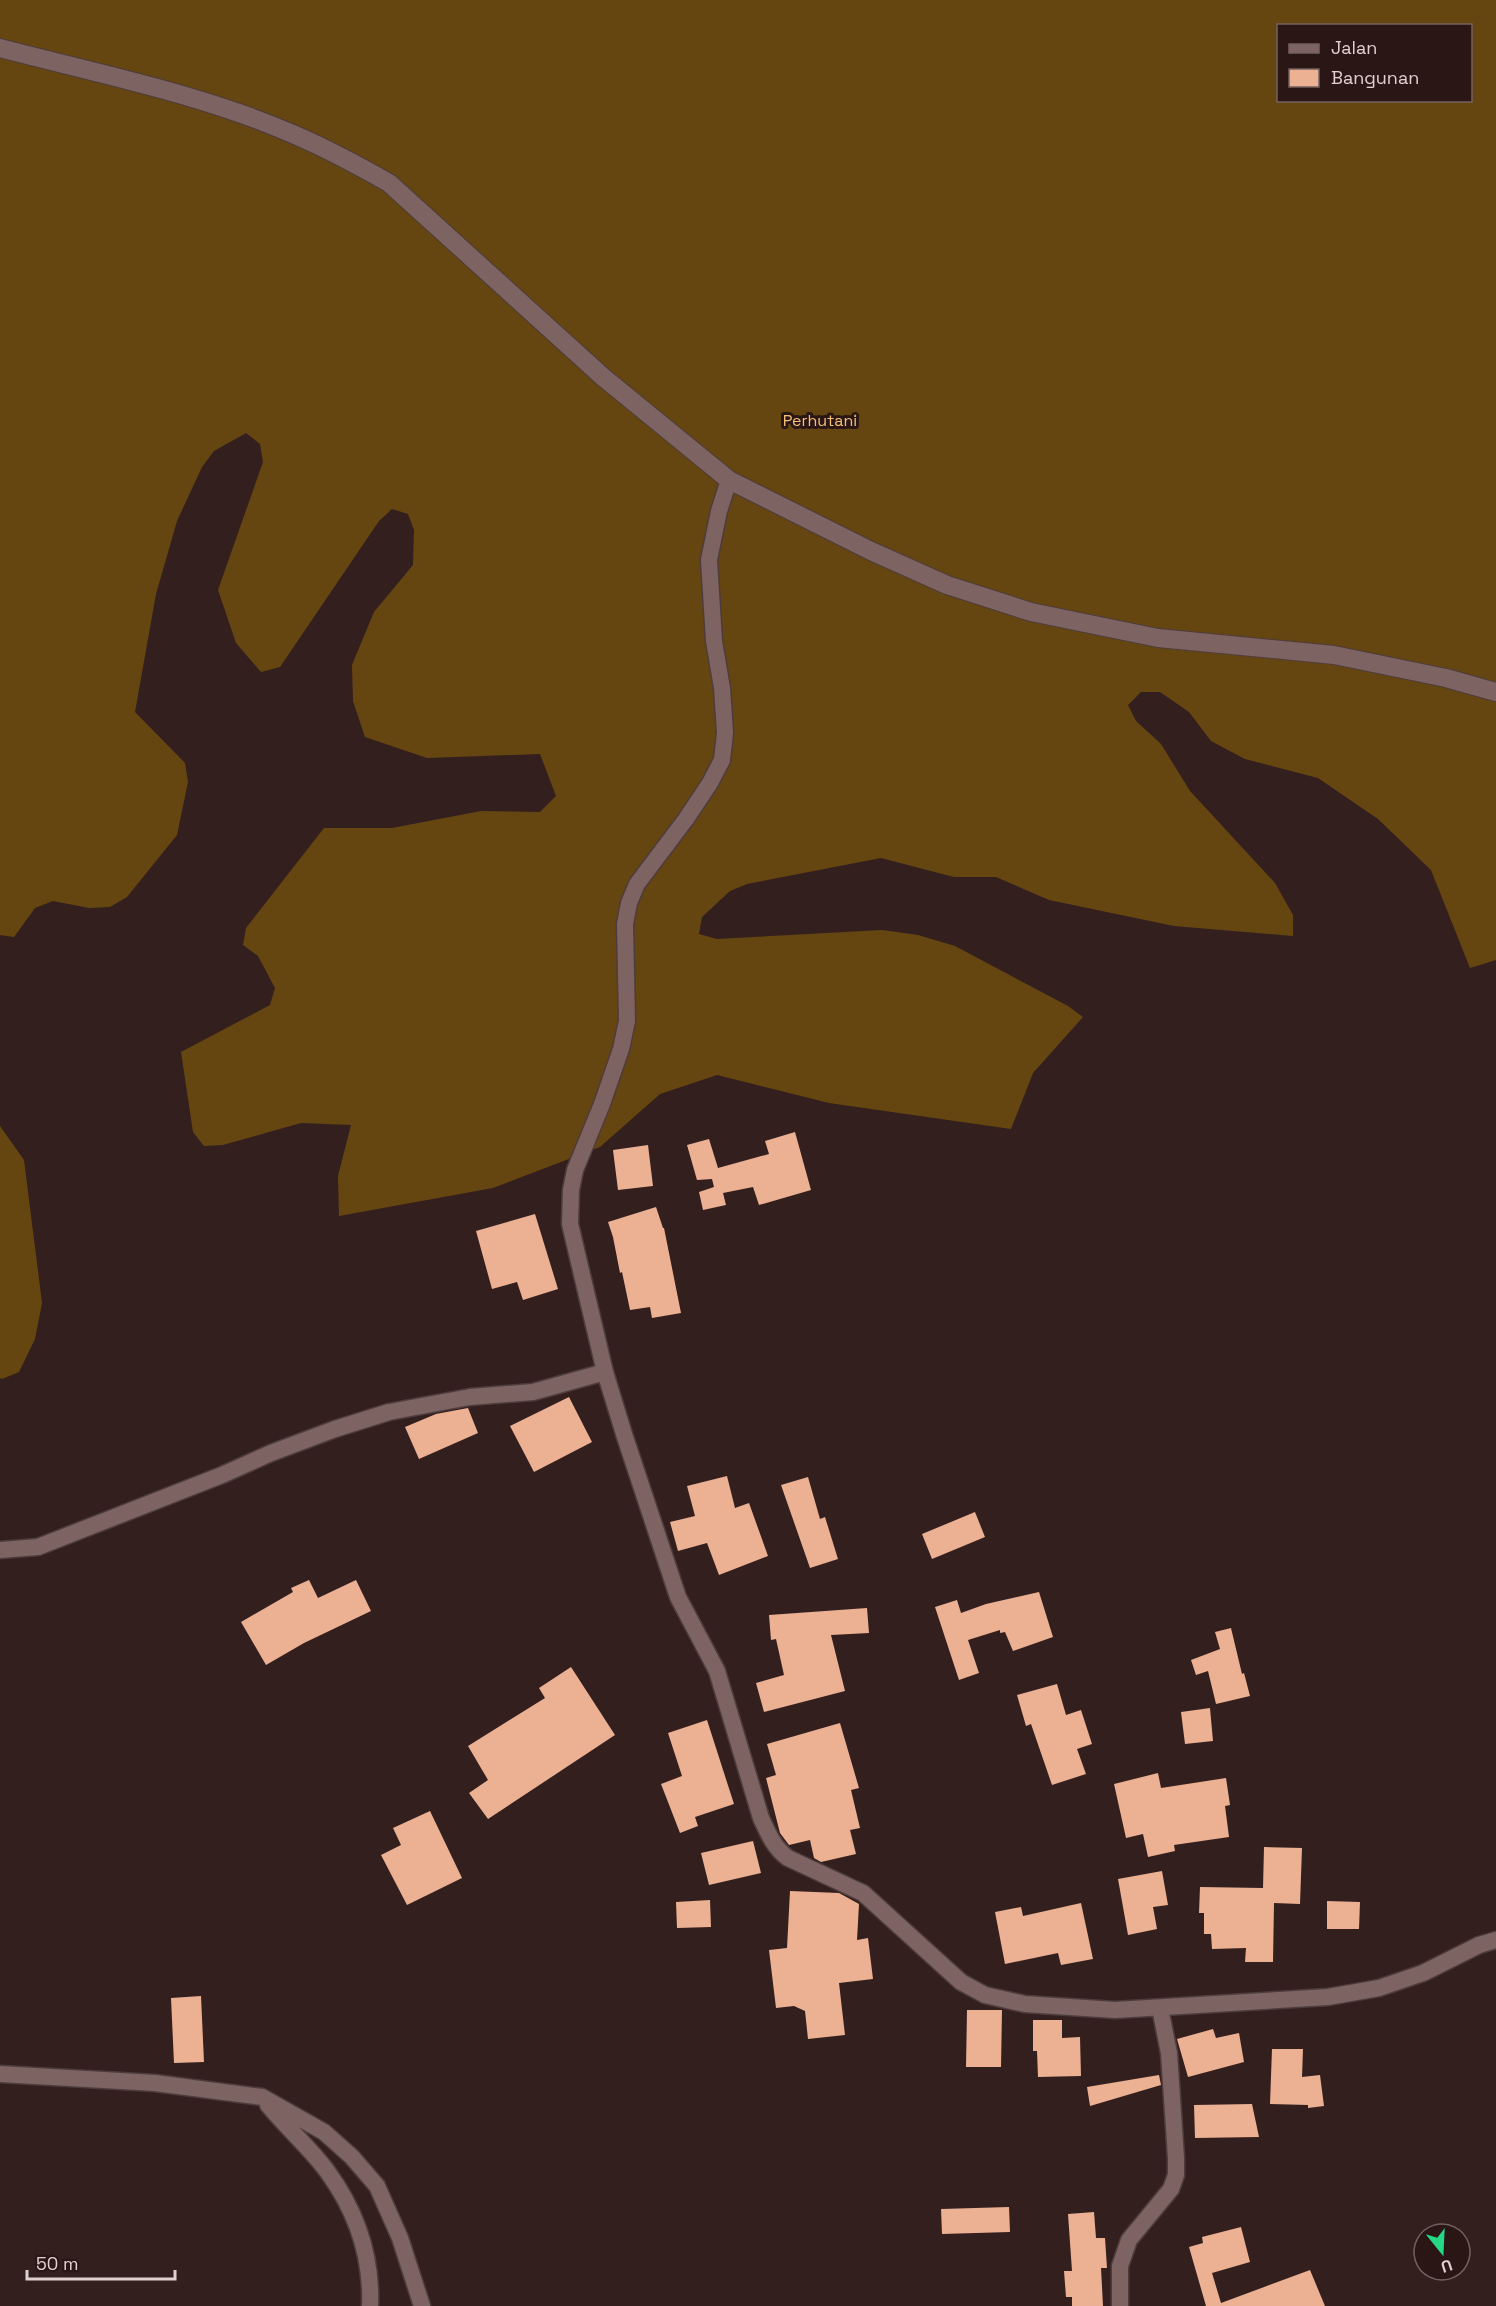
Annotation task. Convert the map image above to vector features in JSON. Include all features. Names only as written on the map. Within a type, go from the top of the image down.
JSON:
[{"type":"street","points":[[0,48],[200,101],[294,134],[354,163],[389,183],[603,377],[729,480],[871,551],[947,585],[1031,612],[1158,638],[1334,655],[1446,678],[1496,692]]},
{"type":"street","points":[[729,480],[719,511],[709,560],[714,641],[722,688],[726,733],[722,760],[686,819],[637,884],[629,903],[625,924],[627,1021],[621,1049],[602,1104],[575,1170],[571,1190],[570,1224],[605,1372],[678,1597],[717,1671],[761,1818],[779,1852],[797,1863],[862,1893],[961,1982],[985,1995],[1026,2004],[1116,2010],[1328,1997],[1379,1988],[1423,1973],[1479,1945],[1496,1940]]},
{"type":"street","points":[[0,1550],[38,1547],[271,1453],[334,1429],[388,1412],[470,1397],[533,1392],[605,1372]]},
{"type":"street","points":[[1120,2306],[1120,2266],[1129,2240],[1171,2189],[1176,2175],[1169,2053],[1160,2008]]},
{"type":"street","points":[[0,2074],[155,2083],[262,2097],[324,2132],[352,2157],[376,2186],[400,2238],[422,2306]]},
{"type":"street","points":[[262,2097],[327,2170],[351,2208],[363,2236],[369,2262],[370,2306]]},
{"type":"green space","name":"Perhutani","points":[[0,0],[1496,0],[1496,960],[1470,968],[1431,870],[1378,819],[1318,778],[1245,759],[1211,741],[1189,712],[1160,692],[1141,692],[1128,705],[1136,721],[1161,744],[1190,791],[1275,883],[1293,915],[1293,936],[1174,926],[1049,900],[996,877],[954,877],[881,858],[747,884],[730,891],[702,917],[699,934],[717,939],[882,930],[918,935],[955,946],[1068,1006],[1083,1017],[1033,1073],[1011,1129],[829,1103],[717,1075],[660,1094],[600,1147],[493,1188],[339,1216],[338,1176],[351,1125],[301,1123],[223,1145],[204,1146],[193,1132],[181,1052],[270,1005],[275,988],[258,956],[243,945],[246,928],[324,828],[392,828],[481,811],[540,812],[556,796],[540,754],[427,758],[365,737],[353,701],[352,665],[374,612],[413,565],[414,530],[408,514],[392,509],[379,521],[280,667],[261,672],[236,643],[218,590],[263,462],[260,444],[246,433],[214,451],[202,467],[177,521],[156,594],[135,712],[185,763],[188,782],[177,835],[127,897],[110,907],[89,908],[53,901],[35,908],[14,937],[0,935]]},
{"type":"green space","points":[[0,1126],[24,1160],[42,1303],[35,1339],[19,1372],[2,1379],[0,1378]]},
{"type":"building","points":[[795,1132],[811,1190],[759,1205],[753,1187],[723,1193],[726,1205],[703,1210],[699,1192],[714,1187],[712,1179],[697,1180],[687,1145],[709,1139],[718,1168],[769,1154],[765,1141]]},
{"type":"building","points":[[648,1145],[653,1186],[618,1190],[613,1150]]},
{"type":"building","points":[[656,1207],[664,1228],[681,1313],[652,1318],[650,1307],[630,1310],[608,1222]]},
{"type":"building","points":[[535,1214],[558,1289],[523,1300],[517,1282],[492,1289],[476,1231]]},
{"type":"building","points":[[569,1397],[592,1442],[534,1472],[510,1426]]},
{"type":"building","points":[[468,1408],[478,1433],[419,1459],[405,1427],[436,1414]]},
{"type":"building","points":[[727,1476],[735,1508],[749,1503],[768,1556],[719,1575],[707,1543],[678,1551],[670,1522],[695,1516],[687,1486]]},
{"type":"building","points":[[808,1477],[820,1519],[825,1517],[838,1559],[810,1568],[781,1485]]},
{"type":"building","points":[[975,1512],[985,1537],[932,1559],[922,1534]]},
{"type":"building","points":[[309,1580],[318,1598],[356,1580],[371,1611],[304,1643],[266,1665],[241,1622],[293,1592],[291,1588]]},
{"type":"building","points":[[1039,1592],[1053,1637],[1013,1651],[1005,1632],[1000,1633],[1000,1630],[968,1640],[979,1673],[959,1680],[935,1607],[957,1600],[961,1613],[986,1604]]},
{"type":"building","points":[[867,1608],[869,1633],[831,1635],[845,1691],[764,1712],[756,1683],[784,1675],[776,1639],[771,1640],[769,1615]]},
{"type":"building","points":[[1231,1628],[1250,1696],[1216,1704],[1208,1671],[1196,1675],[1191,1660],[1220,1649],[1215,1632]]},
{"type":"building","points":[[571,1667],[615,1735],[488,1819],[469,1793],[488,1780],[468,1746],[545,1698],[539,1688]]},
{"type":"building","points":[[1057,1684],[1066,1715],[1081,1710],[1092,1744],[1077,1749],[1086,1774],[1052,1785],[1031,1724],[1026,1726],[1017,1695]]},
{"type":"building","points":[[1210,1708],[1213,1741],[1185,1744],[1181,1712]]},
{"type":"building","points":[[707,1720],[734,1804],[695,1817],[698,1826],[680,1833],[661,1784],[682,1776],[668,1733]]},
{"type":"building","points":[[840,1723],[859,1788],[851,1790],[860,1828],[850,1830],[856,1854],[821,1862],[814,1858],[810,1840],[789,1845],[780,1833],[766,1778],[776,1775],[767,1744]]},
{"type":"building","points":[[1158,1773],[1161,1788],[1226,1778],[1230,1805],[1225,1806],[1229,1837],[1174,1845],[1175,1851],[1148,1857],[1143,1834],[1126,1838],[1114,1784]]},
{"type":"building","points":[[430,1811],[462,1878],[407,1905],[381,1855],[401,1845],[393,1828]]},
{"type":"building","points":[[753,1841],[761,1873],[709,1885],[701,1853]]},
{"type":"building","points":[[1264,1847],[1302,1848],[1300,1904],[1274,1903],[1273,1962],[1245,1962],[1246,1948],[1212,1949],[1211,1934],[1204,1934],[1204,1913],[1199,1913],[1200,1887],[1263,1888]]},
{"type":"building","points":[[1162,1871],[1168,1905],[1153,1907],[1157,1929],[1128,1935],[1118,1879]]},
{"type":"building","points":[[790,1891],[839,1893],[859,1904],[857,1940],[868,1938],[873,1979],[839,1983],[845,2035],[808,2039],[805,2011],[794,2006],[776,2008],[769,1950],[787,1948]]},
{"type":"building","points":[[710,1900],[711,1927],[677,1928],[676,1902]]},
{"type":"building","points":[[1327,1901],[1360,1902],[1359,1929],[1327,1929]]},
{"type":"building","points":[[1081,1903],[1093,1959],[1061,1965],[1058,1953],[1005,1964],[995,1912],[1021,1907],[1023,1916]]},
{"type":"building","points":[[201,1996],[204,2062],[174,2063],[171,1998]]},
{"type":"building","points":[[967,2010],[1002,2010],[1001,2067],[966,2067]]},
{"type":"building","points":[[1033,2020],[1062,2020],[1062,2038],[1080,2037],[1081,2076],[1038,2077],[1037,2051],[1033,2051]]},
{"type":"building","points":[[1213,2029],[1216,2038],[1239,2033],[1244,2062],[1188,2077],[1177,2039]]},
{"type":"building","points":[[1272,2049],[1303,2049],[1302,2077],[1320,2075],[1324,2106],[1308,2108],[1308,2105],[1270,2104]]},
{"type":"building","points":[[1159,2075],[1161,2085],[1090,2106],[1087,2087]]},
{"type":"building","points":[[1252,2104],[1259,2137],[1195,2138],[1194,2105]]},
{"type":"building","points":[[1009,2207],[1010,2232],[942,2234],[941,2209]]},
{"type":"building","points":[[1094,2212],[1096,2238],[1105,2238],[1107,2268],[1101,2268],[1103,2306],[1072,2306],[1072,2297],[1066,2297],[1064,2271],[1072,2271],[1068,2214]]},
{"type":"building","points":[[1241,2227],[1250,2262],[1212,2273],[1221,2303],[1310,2270],[1325,2306],[1206,2306],[1189,2247],[1203,2243],[1202,2237]]}]
